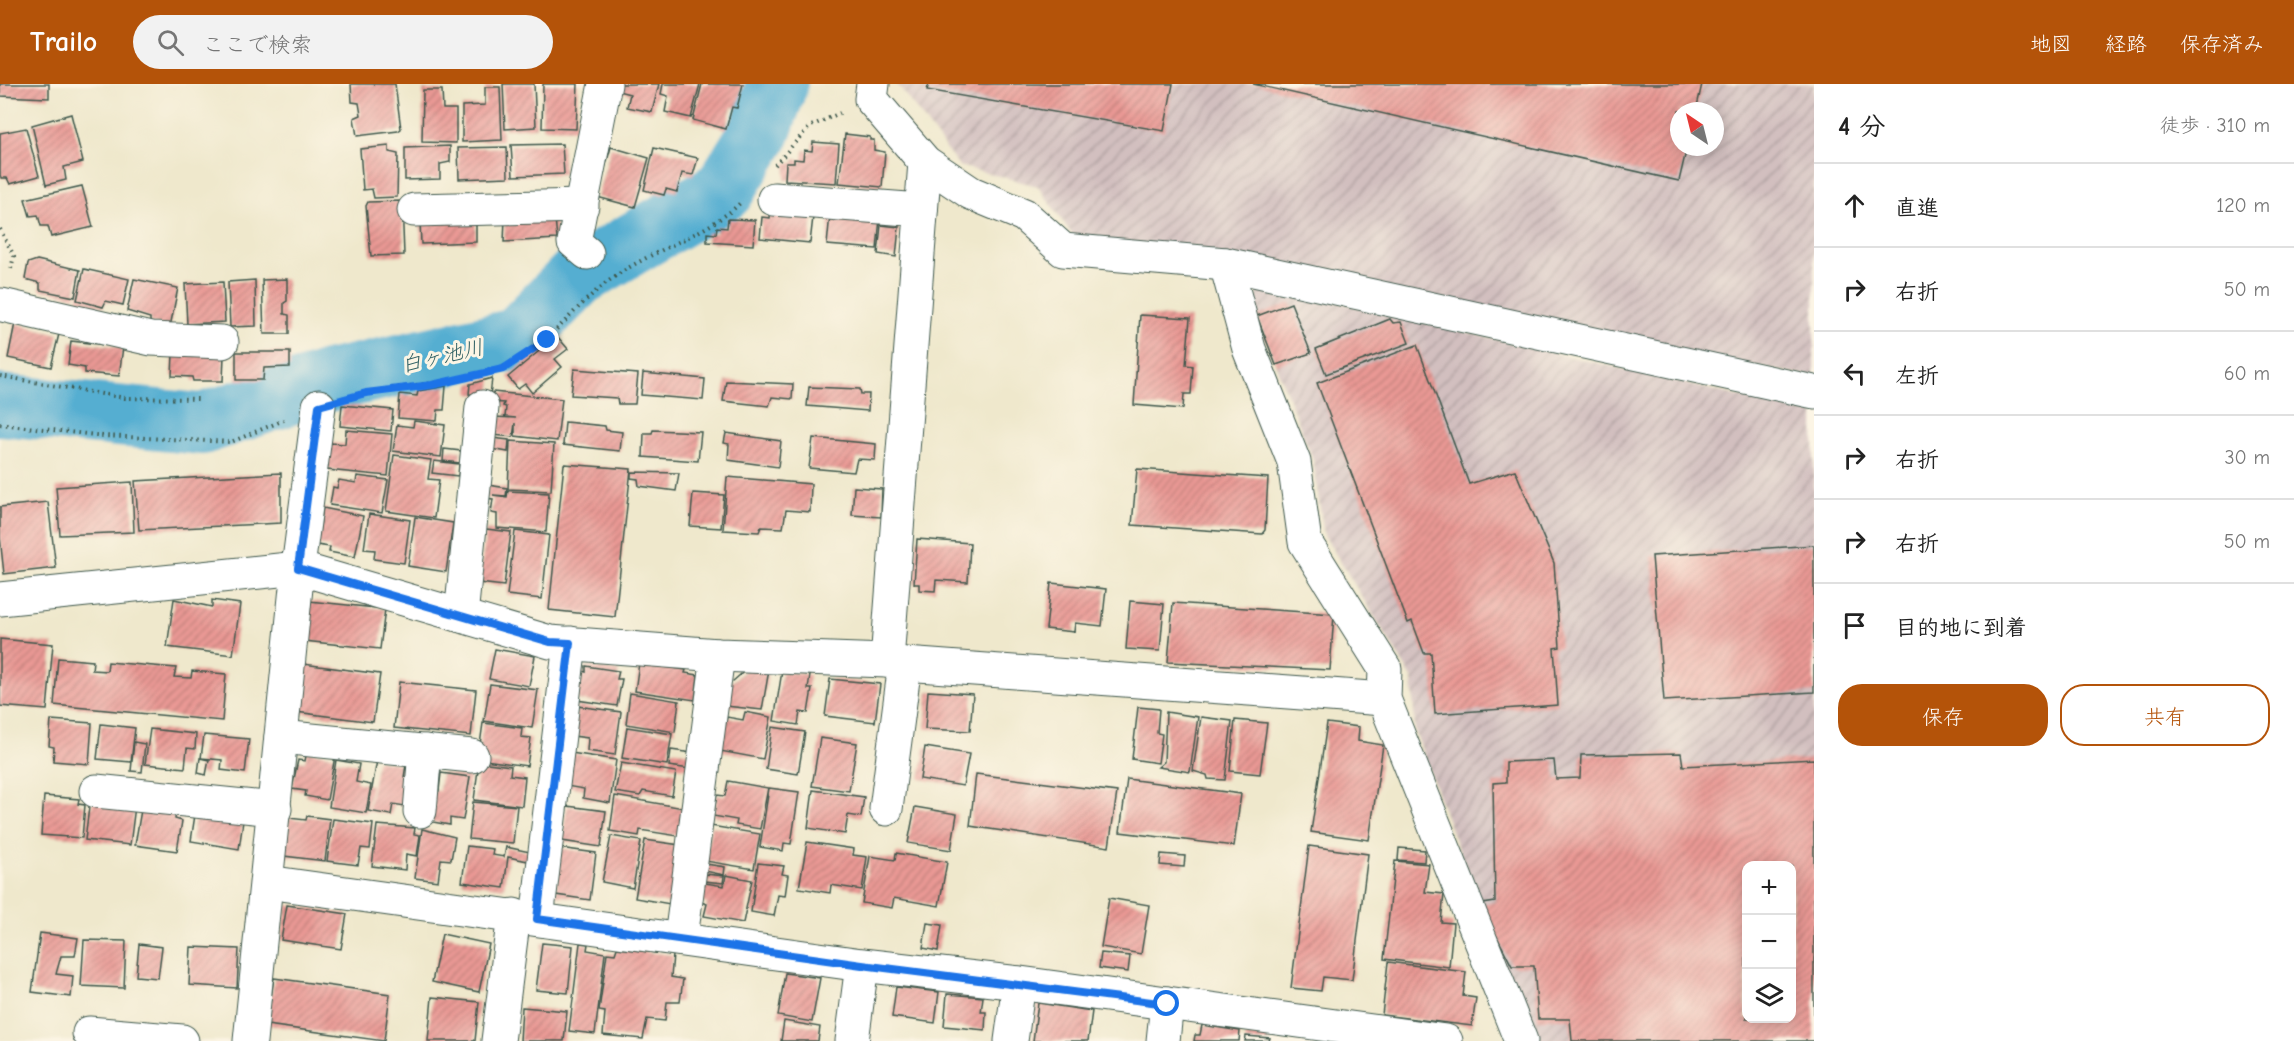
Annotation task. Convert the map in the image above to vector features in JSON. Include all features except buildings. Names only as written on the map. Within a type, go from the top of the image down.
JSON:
[{"type":"street","points":[[587,253],[574,242],[605,84]]},
{"type":"street","points":[[872,92],[925,162],[971,193],[1024,215],[1063,250],[1226,264],[1814,392]]},
{"type":"street","points":[[886,809],[925,162]]},
{"type":"street","points":[[763,189],[921,210]]},
{"type":"street","points":[[414,210],[582,206]]},
{"type":"street","points":[[1226,264],[1249,349],[1294,462],[1305,542],[1385,669],[1384,699],[1521,1041]]},
{"type":"street","points":[[2,305],[151,339],[222,342]]},
{"type":"street","points":[[250,1041],[298,568],[319,406]]},
{"type":"street","points":[[461,616],[482,407]]},
{"type":"street","points":[[0,599],[298,568],[550,642],[718,655],[896,663],[1384,699]]},
{"type":"street","points":[[498,1041],[525,917],[570,643]]},
{"type":"street","points":[[681,938],[718,655]]},
{"type":"street","points":[[282,737],[472,756]]},
{"type":"street","points":[[420,811],[425,751]]},
{"type":"street","points":[[96,791],[275,809]]},
{"type":"street","points":[[267,882],[862,965],[1019,983],[1167,1004],[1313,1032],[1446,1041]]},
{"type":"street","points":[[852,1041],[862,965]]},
{"type":"street","points":[[1011,1041],[1019,983]]},
{"type":"street","points":[[1163,1041],[1167,1004]]},
{"type":"street","points":[[89,1033],[182,1041]]},
{"type":"path","points":[[483,373],[503,369],[547,340],[574,311],[611,279],[692,236],[763,189],[809,127],[872,92]]},
{"type":"path","points":[[0,376],[125,398],[202,399]]},
{"type":"path","points":[[0,424],[104,436],[231,442],[319,406],[366,393],[432,385],[473,376]]},
{"type":"shaded area","points":[[897,84],[1814,84],[1814,377],[1078,243],[1038,186],[959,166]]},
{"type":"shaded area","points":[[1261,284],[1814,414],[1814,1041],[1533,1041],[1415,731],[1412,678],[1324,535],[1313,460],[1253,307]]},
{"type":"waterway","name":"白ヶ池川","points":[[0,405],[202,424],[328,381],[516,339],[578,276],[724,190],[760,132],[777,84]]},
{"type":"route","points":[[547,340],[503,369],[432,385],[366,393],[319,406],[298,568],[550,642],[570,643],[537,919],[862,965],[1019,983],[1167,1004]]}]
